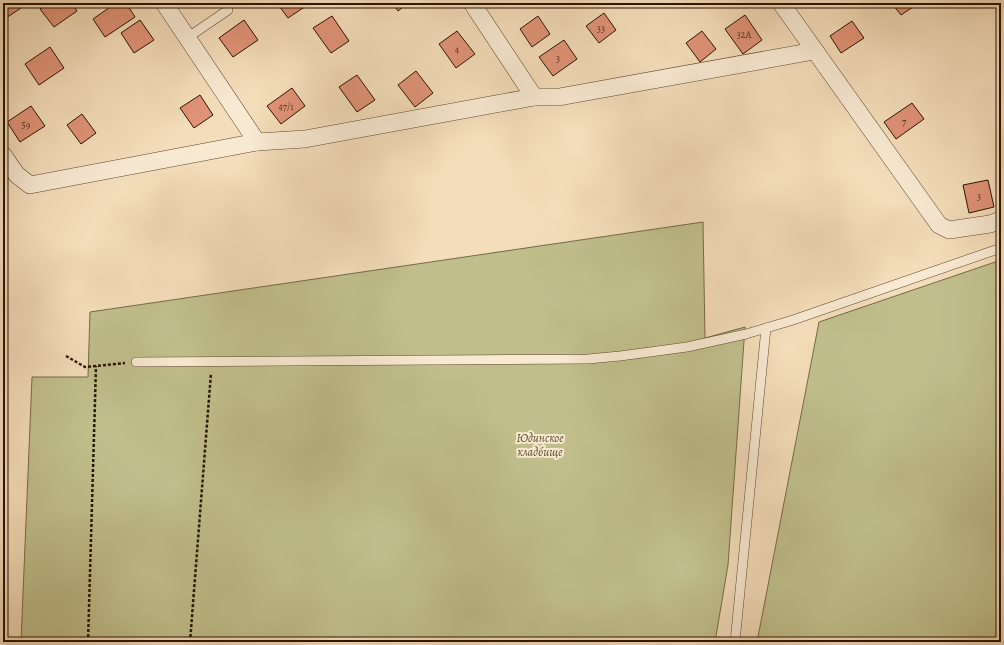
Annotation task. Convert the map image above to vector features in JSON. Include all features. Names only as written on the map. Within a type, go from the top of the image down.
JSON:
[{"type":"street","points":[[164,3],[257,142]]},
{"type":"street","points":[[472,3],[534,97]]},
{"type":"street","points":[[781,3],[939,225],[949,230],[990,224],[1001,220]]},
{"type":"street","points":[[3,155],[17,175],[30,185],[257,142],[305,139],[534,97],[559,97],[814,51]]},
{"type":"lane","points":[[187,38],[228,10]]},
{"type":"lane","points":[[136,362],[588,359],[620,356],[687,347],[766,328],[1001,248]]},
{"type":"lane","points":[[735,642],[766,328]]},
{"type":"path","points":[[66,356],[86,367],[136,362]]},
{"type":"path","points":[[190,642],[212,362]]},
{"type":"path","points":[[88,642],[96,366]]},
{"type":"green space","name":"Юдинское кладбище","points":[[703,222],[705,338],[745,327],[728,565],[715,642],[21,642],[32,377],[88,377],[90,312]]},
{"type":"green space","points":[[1001,260],[1001,642],[757,642],[819,322]]},
{"type":"building","points":[[3,3],[18,3],[21,8],[3,20]]},
{"type":"building","points":[[48,3],[72,3],[77,11],[54,27],[40,9]]},
{"type":"building","points":[[116,3],[126,3],[135,17],[105,37],[93,19]]},
{"type":"building","points":[[196,3],[205,3],[198,7]]},
{"type":"building","points":[[277,3],[304,3],[306,6],[288,18]]},
{"type":"building","points":[[392,3],[408,3],[398,11]]},
{"type":"building","points":[[896,3],[919,3],[901,15],[893,5]]},
{"type":"building","points":[[604,13],[616,30],[599,43],[586,26]]},
{"type":"building","points":[[745,15],[762,40],[743,54],[725,29]]},
{"type":"building","points":[[332,16],[349,41],[331,53],[313,28]]},
{"type":"building","points":[[538,16],[550,34],[532,47],[520,29]]},
{"type":"building","points":[[140,20],[154,40],[134,53],[121,33]]},
{"type":"building","points":[[244,20],[258,40],[233,57],[219,38]]},
{"type":"building","points":[[852,21],[864,38],[841,53],[830,36]]},
{"type":"building","points":[[457,31],[475,54],[456,68],[439,44]]},
{"type":"building","points":[[702,31],[716,49],[700,62],[686,43]]},
{"type":"building","points":[[564,40],[577,59],[553,76],[539,57]]},
{"type":"building","points":[[50,47],[64,68],[39,85],[25,64]]},
{"type":"building","points":[[416,71],[433,93],[415,107],[398,85]]},
{"type":"building","points":[[357,75],[375,100],[357,112],[339,87]]},
{"type":"building","points":[[292,88],[305,106],[281,124],[267,106]]},
{"type":"building","points":[[200,95],[213,115],[194,128],[180,108]]},
{"type":"building","points":[[912,103],[924,119],[896,139],[884,122]]},
{"type":"building","points":[[31,106],[45,126],[20,142],[7,122]]},
{"type":"building","points":[[82,114],[96,133],[81,144],[67,125]]},
{"type":"building","points":[[988,180],[994,207],[969,213],[963,185]]}]
